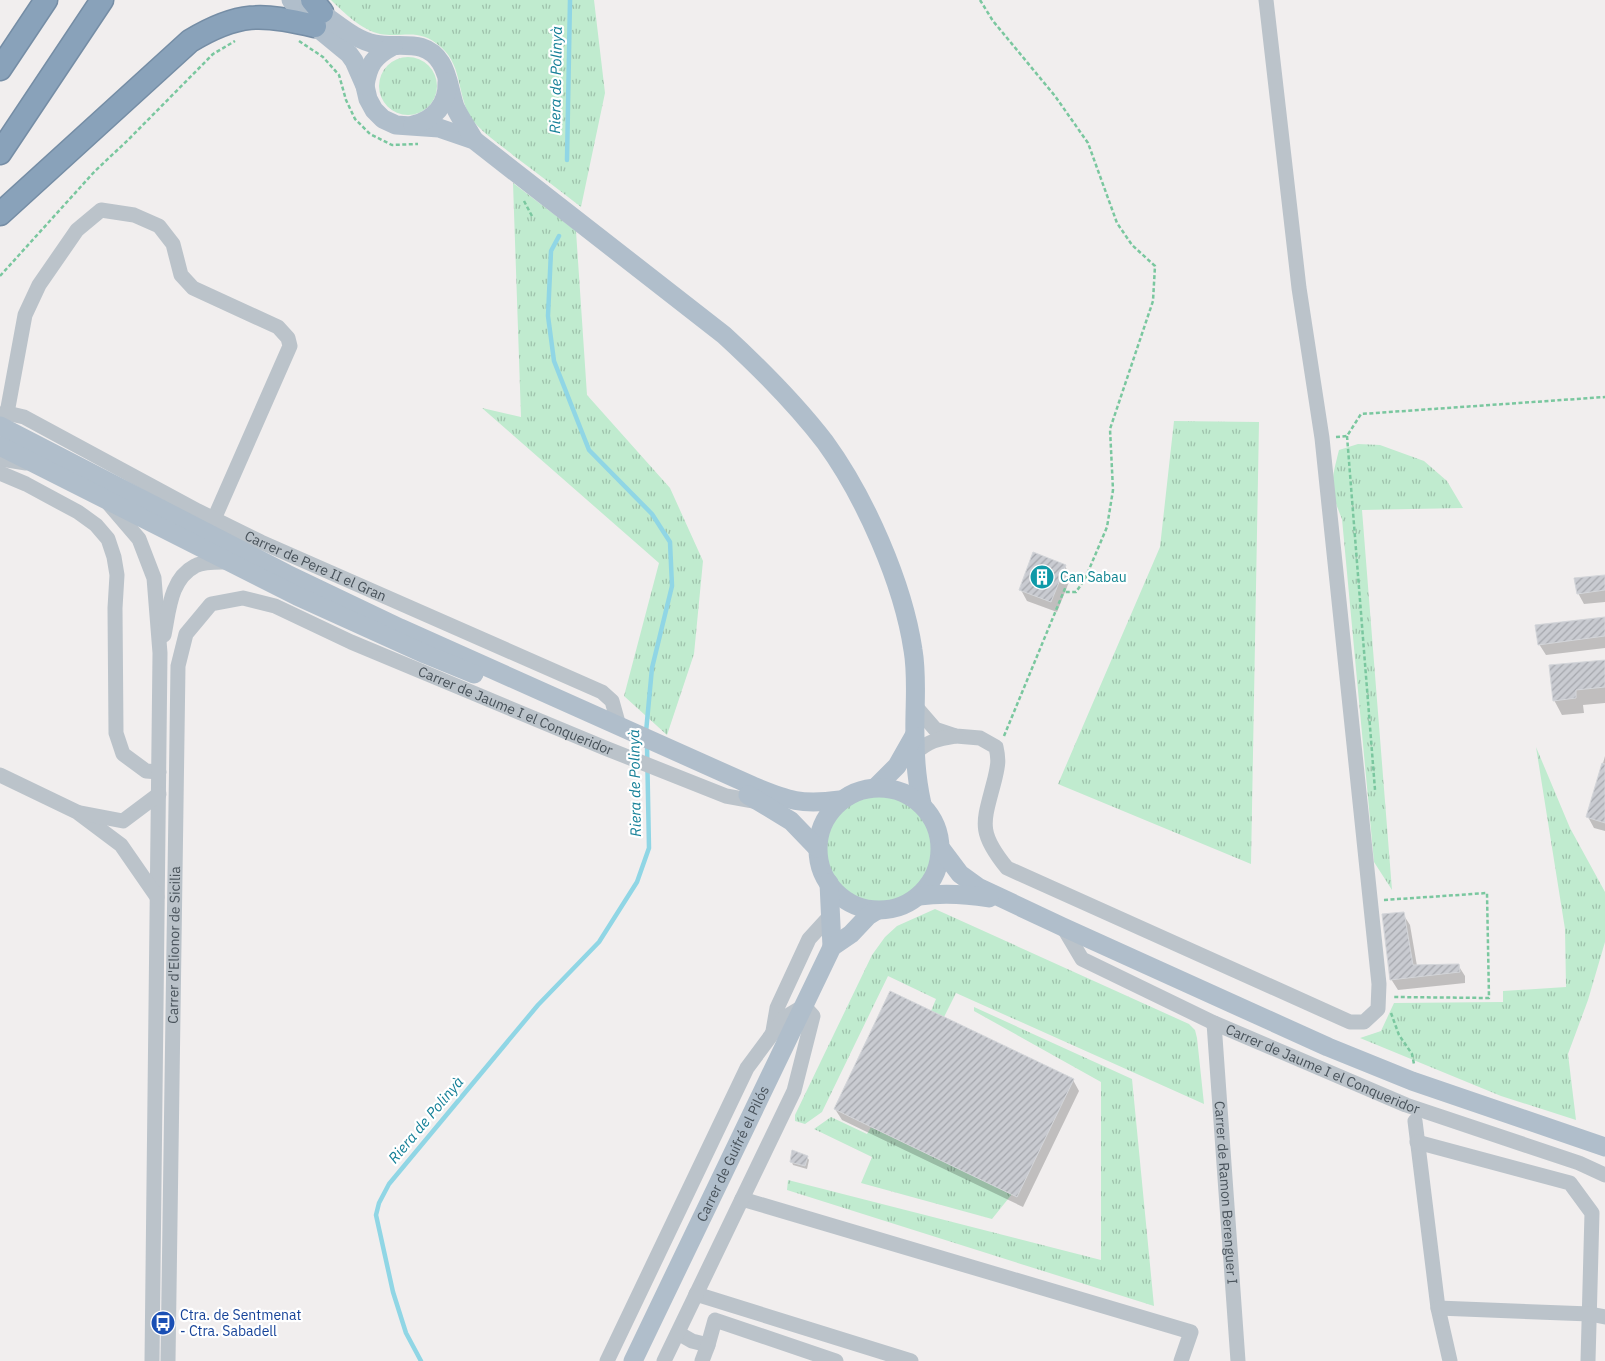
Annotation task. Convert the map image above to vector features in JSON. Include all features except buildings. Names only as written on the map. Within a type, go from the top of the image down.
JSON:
[{"type":"highway","points":[[0,69],[46,0]]},
{"type":"highway","points":[[0,153],[102,0]]},
{"type":"highway","points":[[0,214],[190,41],[219,25],[250,17],[265,16],[286,19],[316,12]]},
{"type":"main road","points":[[291,0],[364,40],[393,46]]},
{"type":"main road","points":[[298,0],[316,12],[349,54],[365,86],[370,104],[383,119],[396,125],[439,128],[474,140],[724,335],[759,367],[795,405],[825,443],[850,482],[869,519],[888,561],[899,593],[913,650],[916,707],[916,771],[922,804]]},
{"type":"main road","points":[[365,86],[367,73],[372,62],[382,52],[393,46],[406,44],[419,46],[431,52],[441,63],[456,107],[474,140]]},
{"type":"main road","points":[[410,126],[424,122],[435,115],[443,103],[447,90],[446,76]]},
{"type":"main road","points":[[2,418],[286,574],[660,748],[731,786],[797,825],[817,848]]},
{"type":"main road","points":[[0,446],[297,596],[425,654],[627,732]]},
{"type":"main road","points":[[876,787],[915,744]]},
{"type":"main road","points":[[660,748],[792,801],[804,803],[840,800],[857,792],[876,787],[908,795],[922,804],[930,815],[937,828],[942,850],[960,874],[1006,901],[1328,1047],[1418,1083],[1605,1147]]},
{"type":"main road","points":[[840,800],[824,821],[819,833],[817,848],[820,866],[829,884],[848,902],[876,911],[894,908],[919,896],[939,894],[963,894],[1006,901]]},
{"type":"main road","points":[[919,896],[930,882],[938,867],[942,850]]},
{"type":"main road","name":"Carrer de Guifré el Pilós","points":[[633,1361],[832,947],[829,884]]},
{"type":"main road","name":"Carrer de Guifré el Pilós","points":[[832,947],[851,934],[868,916],[876,911]]},
{"type":"street","points":[[916,707],[935,729],[956,736],[980,738],[996,747],[999,759],[984,821],[987,839],[1007,868],[1350,1022],[1364,1022],[1378,1009],[1379,991],[1322,438],[1299,288],[1266,0]]},
{"type":"street","points":[[2,418],[25,315],[39,285],[76,230],[100,210],[134,215],[159,226],[173,244],[180,275],[193,288],[278,327],[288,338],[290,346],[214,518]]},
{"type":"street","name":"Carrer de Pere II el Gran","points":[[2,418],[24,417],[261,542],[602,692],[612,701],[627,732]]},
{"type":"street","points":[[0,459],[38,464]]},
{"type":"street","points":[[0,473],[78,512],[96,525],[108,539],[117,575],[115,608],[116,733],[123,754],[146,771],[159,772]]},
{"type":"street","name":"Carrer d'Elionor de Sicilia","points":[[101,496],[118,513],[139,540],[154,578],[160,653],[152,1361]]},
{"type":"street","name":"Carrer d'Elionor de Sicilia","points":[[160,653],[173,590],[182,577],[195,566],[215,562],[230,562]]},
{"type":"street","name":"Carrer d'Elionor de Sicilia","points":[[168,1361],[178,666],[186,634],[211,604],[243,598],[275,606]]},
{"type":"street","name":"Carrer de Jaume I el Conqueridor","points":[[275,606],[351,642],[605,748],[726,796],[761,803]]},
{"type":"street","points":[[915,744],[923,746],[933,740],[956,736]]},
{"type":"street","points":[[0,775],[77,812],[121,845],[157,898]]},
{"type":"street","points":[[77,812],[123,821],[159,794]]},
{"type":"street","points":[[772,1032],[777,1008],[809,939],[830,916]]},
{"type":"street","name":"Carrer de Jaume I el Conqueridor","points":[[1063,927],[1082,959],[1214,1024],[1406,1105],[1579,1163],[1605,1175]]},
{"type":"street","points":[[607,1361],[747,1068],[784,1018],[804,1006],[813,1016],[794,1091],[664,1361]]},
{"type":"street","name":"Carrer de Ramon Berenguer I","points":[[1214,1024],[1238,1361]]},
{"type":"street","points":[[1414,1121],[1438,1308],[1450,1361]]},
{"type":"street","points":[[1416,1142],[1570,1183],[1592,1214],[1598,1316],[1588,1361]]},
{"type":"street","points":[[742,1199],[1191,1332],[1182,1361]]},
{"type":"street","points":[[696,1294],[911,1361]]},
{"type":"street","points":[[1438,1308],[1598,1316]]},
{"type":"street","points":[[702,1361],[715,1320],[836,1361]]},
{"type":"street","points":[[678,1333],[692,1341],[708,1345]]},
{"type":"path","points":[[980,0],[993,21],[1044,82],[1088,143],[1117,223],[1132,245],[1155,266],[1153,301],[1110,429],[1113,490],[1107,527],[1085,579],[1076,592],[1064,592]]},
{"type":"path","points":[[0,276],[95,171],[213,54],[237,40]]},
{"type":"path","points":[[297,40],[322,58],[340,75],[346,100],[355,119],[370,134],[392,145],[424,143]]},
{"type":"path","points":[[519,197],[526,202],[533,218]]},
{"type":"path","points":[[1375,792],[1347,436],[1361,414],[1605,397]]},
{"type":"path","points":[[1322,438],[1347,436]]},
{"type":"path","points":[[996,747],[1007,732],[1066,586]]},
{"type":"path","points":[[1379,991],[1390,997],[1489,998],[1486,893],[1384,900]]},
{"type":"path","points":[[1379,991],[1400,1035],[1412,1054],[1418,1083]]},
{"type":"green space","points":[[331,0],[594,0],[605,93],[581,207],[493,140],[474,122],[464,103],[457,73],[448,55],[441,47],[433,41],[418,35],[389,35],[373,32],[354,20]]},
{"type":"green space","points":[[408,57],[419,59],[432,70],[437,86],[435,97],[424,110],[408,115],[397,113],[384,102],[379,86],[381,75],[392,62]]},
{"type":"green space","points":[[513,183],[576,231],[587,395],[670,488],[703,561],[694,654],[667,735],[624,696],[659,563],[482,408],[521,417]]},
{"type":"green space","points":[[1174,421],[1259,422],[1251,864],[1058,784],[1160,547]]},
{"type":"green space","points":[[1358,444],[1380,445],[1424,461],[1447,481],[1463,508],[1362,510],[1392,890],[1374,862],[1342,519],[1333,492],[1334,470],[1339,450]]},
{"type":"green space","points":[[1536,747],[1570,828],[1605,892],[1605,942],[1588,1000],[1568,1054],[1576,1120],[1501,1096],[1360,1038],[1381,1031],[1394,1003],[1503,1002],[1503,991],[1566,987],[1565,929]]},
{"type":"green space","points":[[879,788],[902,792],[922,806],[936,826],[940,849],[936,872],[922,892],[902,906],[879,910],[856,906],[836,892],[822,872],[818,849],[822,826],[836,806],[856,792]]},
{"type":"green space","points":[[935,909],[1189,1024],[1195,1030],[1197,1038],[1204,1104],[956,993],[944,1017],[931,1011],[936,999],[888,976],[822,1112],[805,1124],[795,1121],[795,1115],[872,955],[885,937],[897,926]]},
{"type":"green space","points":[[974,1007],[1132,1079],[1154,1306],[787,1190],[788,1180],[1101,1260],[1101,1082],[974,1011]]},
{"type":"green space","points":[[831,1117],[867,1134],[871,1127],[1012,1194],[992,1219],[861,1183],[872,1157],[814,1129]]},
{"type":"waterway","name":"Riera de Polinyà","points":[[567,160],[570,0]]},
{"type":"waterway","name":"Riera de Polinyà","points":[[559,236],[551,251],[548,316],[554,361],[589,450],[652,514],[670,542],[672,586],[652,668],[646,732]]},
{"type":"waterway","name":"Riera de Polinyà","points":[[421,1361],[406,1333],[393,1292],[376,1215],[379,1203],[389,1184],[538,1005],[599,942],[637,882],[649,848],[647,745]]},
{"type":"place","name":"Can Sabau","points":[[1042,577]]},
{"type":"place","name":"Ctra. de Sentmenat - Ctra. Sabadell","points":[[163,1323]]}]
